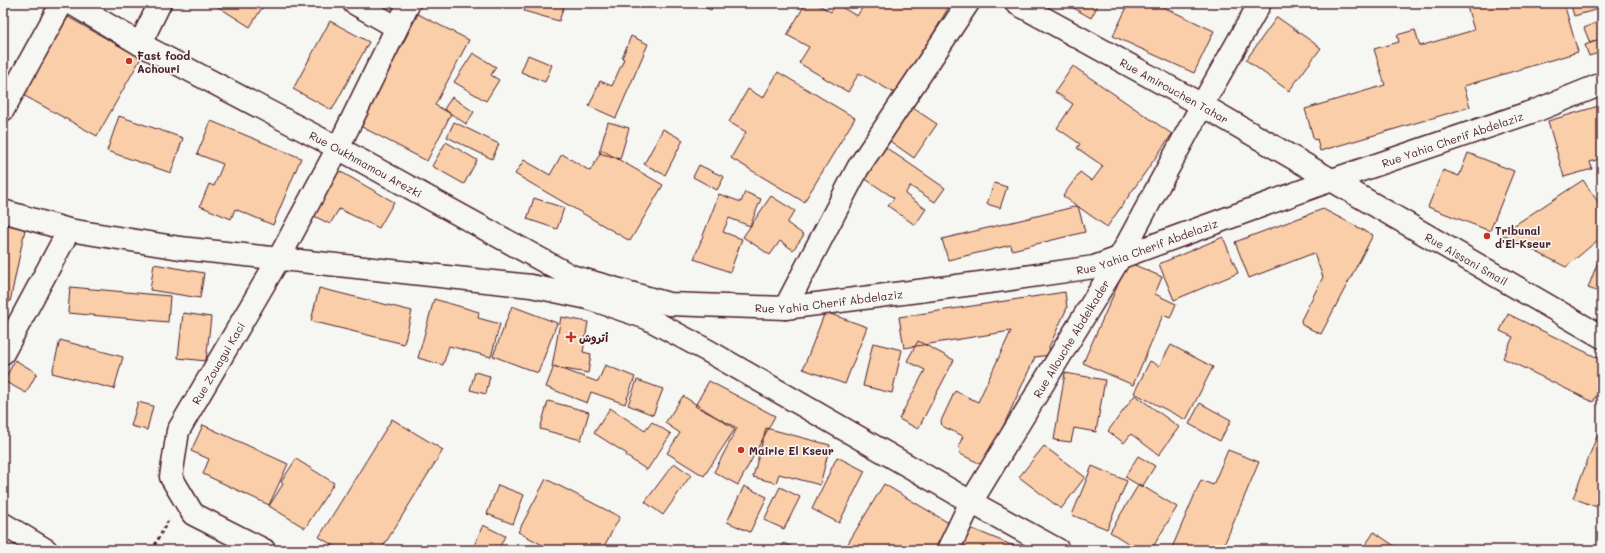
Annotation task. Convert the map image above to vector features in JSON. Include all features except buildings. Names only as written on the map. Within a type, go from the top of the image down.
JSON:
[{"type":"street","points":[[3,110],[62,3]]},
{"type":"street","name":"Rue Oukhmamou Arezki","points":[[71,3],[140,44],[338,148],[571,276],[669,304]]},
{"type":"street","points":[[140,44],[160,3]]},
{"type":"street","points":[[354,3],[396,27]]},
{"type":"street","name":"Rue Zouagui Kaci","points":[[264,550],[193,514],[171,477],[178,431],[278,260],[338,148],[409,3]]},
{"type":"street","points":[[785,308],[858,168],[968,3]]},
{"type":"street","name":"Rue Amirouchen Tahar","points":[[1016,3],[1202,105],[1332,180]]},
{"type":"street","name":"Rue Allouche Abdelkader","points":[[948,550],[971,502],[1119,259],[1202,105],[1260,3]]},
{"type":"street","name":"Rue Yahia Cherif Abdelaziz","points":[[669,304],[785,308],[1094,267],[1332,180],[1540,109],[1602,84]]},
{"type":"street","name":"Rue Aissani Smail","points":[[1332,180],[1602,337]]},
{"type":"street","points":[[3,211],[67,233],[278,260],[532,286],[588,298],[647,318],[710,352],[971,502],[1058,550]]},
{"type":"street","points":[[3,352],[67,233]]},
{"type":"street","points":[[3,524],[46,550]]},
{"type":"place","name":"Fast food Achouri","points":[[129,61]]},
{"type":"place","name":"Tribunal d'El-Kseur","points":[[1487,236]]},
{"type":"place","name":"أتروش","points":[[571,337]]},
{"type":"place","name":"Mairie El Kseur","points":[[741,450]]}]
